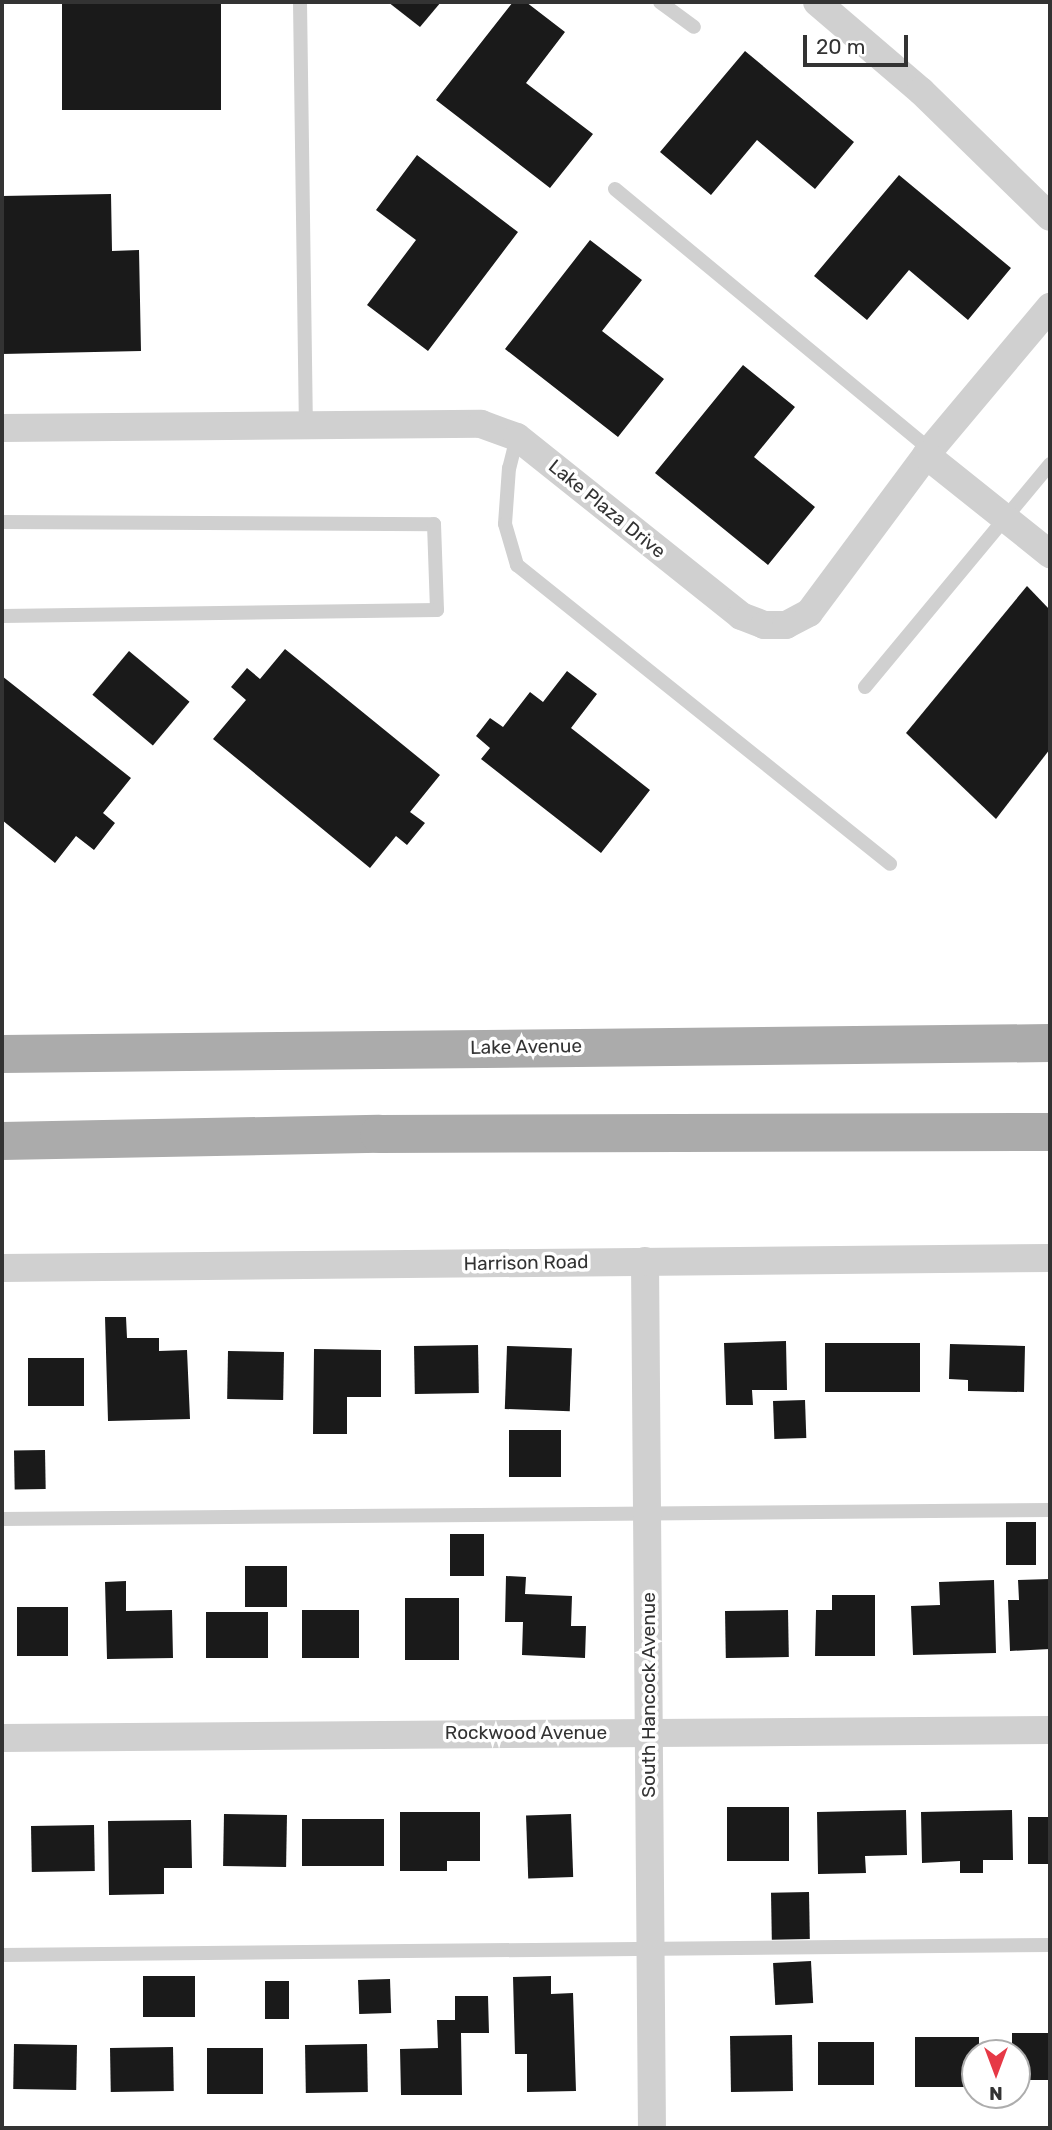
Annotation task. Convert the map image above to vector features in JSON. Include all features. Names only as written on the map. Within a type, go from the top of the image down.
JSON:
[{"type":"main road","name":"Lake Avenue","points":[[2,1054],[1050,1043]]},
{"type":"main road","points":[[2,1141],[379,1133],[1050,1132]]},
{"type":"street","points":[[817,2],[921,91],[1050,217]]},
{"type":"street","name":"Lake Plaza Drive","points":[[2,428],[306,423],[481,424],[517,437],[741,616],[764,625],[786,625],[809,613],[928,452],[1050,307]]},
{"type":"street","points":[[928,452],[1050,554]]},
{"type":"street","name":"Harrison Road","points":[[2,1268],[1050,1258]]},
{"type":"street","name":"South Hancock Avenue","points":[[645,1261],[652,2128]]},
{"type":"street","name":"Rockwood Avenue","points":[[2,1738],[1050,1730]]},
{"type":"lane","points":[[300,2],[306,423]]},
{"type":"lane","points":[[660,2],[694,27]]},
{"type":"lane","points":[[615,189],[928,452]]},
{"type":"lane","points":[[517,437],[507,481],[505,524],[517,565],[890,864]]},
{"type":"lane","points":[[865,687],[1003,517],[1050,464]]},
{"type":"lane","points":[[2,522],[434,524],[437,610],[2,616]]},
{"type":"lane","points":[[2,1520],[1050,1510]]},
{"type":"lane","points":[[2,1955],[1050,1945]]},
{"type":"building","points":[[62,2],[221,2],[221,110],[62,110]]},
{"type":"building","points":[[388,2],[441,2],[420,27]]},
{"type":"building","points":[[513,2],[526,2],[565,32],[526,83],[593,134],[550,188],[436,100]]},
{"type":"building","points":[[745,51],[854,142],[815,189],[757,140],[711,195],[660,152]]},
{"type":"building","points":[[417,155],[518,232],[428,351],[367,305],[416,240],[376,210]]},
{"type":"building","points":[[899,175],[1011,268],[968,320],[909,270],[867,320],[814,276]]},
{"type":"building","points":[[111,194],[112,251],[139,250],[141,351],[2,354],[2,196]]},
{"type":"building","points":[[590,240],[642,280],[602,331],[664,379],[618,437],[505,349]]},
{"type":"building","points":[[743,365],[795,407],[754,457],[815,507],[768,565],[655,473]]},
{"type":"building","points":[[1027,586],[1050,610],[1050,749],[996,819],[906,733]]},
{"type":"building","points":[[285,649],[440,775],[410,812],[425,823],[407,845],[396,836],[370,868],[213,739],[246,700],[231,687],[247,668],[260,679]]},
{"type":"building","points":[[129,651],[190,702],[153,745],[92,695]]},
{"type":"building","points":[[567,671],[597,694],[571,728],[650,790],[601,853],[481,759],[490,748],[476,736],[490,718],[503,727],[530,692],[543,702]]},
{"type":"building","points":[[2,676],[131,778],[103,813],[115,823],[94,850],[76,836],[55,863],[2,820]]},
{"type":"building","points":[[105,1317],[126,1317],[127,1338],[159,1338],[159,1351],[187,1350],[190,1419],[108,1421]]},
{"type":"building","points":[[786,1341],[787,1390],[752,1390],[753,1405],[726,1405],[724,1343]]},
{"type":"building","points":[[825,1343],[920,1343],[920,1392],[825,1392]]},
{"type":"building","points":[[950,1344],[1025,1346],[1024,1392],[968,1391],[968,1380],[949,1379]]},
{"type":"building","points":[[478,1345],[479,1393],[415,1394],[414,1346]]},
{"type":"building","points":[[507,1346],[572,1348],[570,1411],[505,1409]]},
{"type":"building","points":[[314,1349],[381,1350],[381,1397],[347,1397],[347,1434],[313,1434]]},
{"type":"building","points":[[228,1351],[284,1352],[283,1400],[227,1399]]},
{"type":"building","points":[[28,1358],[84,1358],[84,1406],[28,1406]]},
{"type":"building","points":[[805,1400],[806,1438],[774,1439],[773,1401]]},
{"type":"building","points":[[509,1430],[561,1430],[561,1477],[509,1477]]},
{"type":"building","points":[[45,1450],[46,1489],[15,1490],[14,1451]]},
{"type":"building","points":[[1006,1522],[1036,1522],[1036,1565],[1006,1565]]},
{"type":"building","points":[[450,1534],[484,1534],[484,1576],[450,1576]]},
{"type":"building","points":[[245,1566],[287,1566],[287,1607],[245,1607]]},
{"type":"building","points":[[506,1576],[526,1577],[525,1594],[572,1596],[571,1626],[586,1626],[585,1658],[522,1655],[523,1622],[505,1622]]},
{"type":"building","points":[[1050,1579],[1050,1649],[1010,1651],[1008,1600],[1019,1600],[1018,1580]]},
{"type":"building","points":[[994,1580],[996,1653],[913,1655],[911,1606],[940,1605],[939,1582]]},
{"type":"building","points":[[126,1581],[126,1611],[172,1610],[173,1658],[107,1659],[105,1582]]},
{"type":"building","points":[[832,1595],[875,1595],[875,1656],[815,1656],[816,1610],[832,1610]]},
{"type":"building","points":[[405,1598],[459,1598],[459,1660],[405,1660]]},
{"type":"building","points":[[17,1607],[68,1607],[68,1656],[17,1656]]},
{"type":"building","points":[[302,1610],[359,1610],[359,1658],[302,1658]]},
{"type":"building","points":[[788,1610],[789,1657],[726,1658],[725,1611]]},
{"type":"building","points":[[206,1612],[268,1612],[268,1658],[206,1658]]},
{"type":"building","points":[[727,1807],[789,1807],[789,1861],[727,1861]]},
{"type":"building","points":[[906,1810],[907,1855],[865,1856],[866,1873],[818,1874],[817,1812]]},
{"type":"building","points":[[1012,1810],[1013,1860],[983,1860],[983,1873],[960,1873],[960,1861],[922,1863],[921,1812]]},
{"type":"building","points":[[400,1812],[480,1812],[480,1861],[447,1861],[447,1871],[400,1871]]},
{"type":"building","points":[[224,1814],[287,1815],[286,1867],[223,1866]]},
{"type":"building","points":[[571,1814],[573,1877],[528,1879],[526,1816]]},
{"type":"building","points":[[1028,1817],[1050,1817],[1050,1864],[1028,1864]]},
{"type":"building","points":[[302,1819],[384,1819],[384,1866],[302,1866]]},
{"type":"building","points":[[191,1820],[192,1868],[164,1868],[164,1894],[109,1895],[108,1821]]},
{"type":"building","points":[[94,1825],[95,1871],[32,1872],[31,1826]]},
{"type":"building","points":[[809,1892],[810,1939],[772,1940],[771,1893]]},
{"type":"building","points":[[811,1961],[813,2003],[775,2005],[773,1963]]},
{"type":"building","points":[[143,1976],[195,1976],[195,2017],[143,2017]]},
{"type":"building","points":[[551,1976],[551,1994],[573,1993],[576,2091],[527,2092],[527,2054],[515,2054],[513,1977]]},
{"type":"building","points":[[390,1979],[391,2013],[359,2014],[358,1980]]},
{"type":"building","points":[[265,1981],[289,1981],[289,2019],[265,2019]]},
{"type":"building","points":[[455,1996],[488,1996],[489,2033],[461,2033],[462,2095],[401,2095],[400,2049],[438,2048],[437,2020],[455,2020]]},
{"type":"building","points":[[1012,2033],[1050,2033],[1050,2080],[1031,2080],[1031,2039],[1012,2039]]},
{"type":"building","points":[[792,2035],[793,2091],[731,2092],[730,2036]]},
{"type":"building","points":[[915,2037],[979,2037],[961,2039],[961,2087],[915,2087]]},
{"type":"building","points":[[818,2042],[874,2042],[874,2085],[818,2085]]},
{"type":"building","points":[[14,2044],[77,2045],[76,2090],[13,2089]]},
{"type":"building","points":[[367,2044],[368,2092],[306,2093],[305,2045]]},
{"type":"building","points":[[173,2047],[174,2091],[111,2092],[110,2048]]},
{"type":"building","points":[[207,2048],[263,2048],[263,2094],[207,2094]]}]
